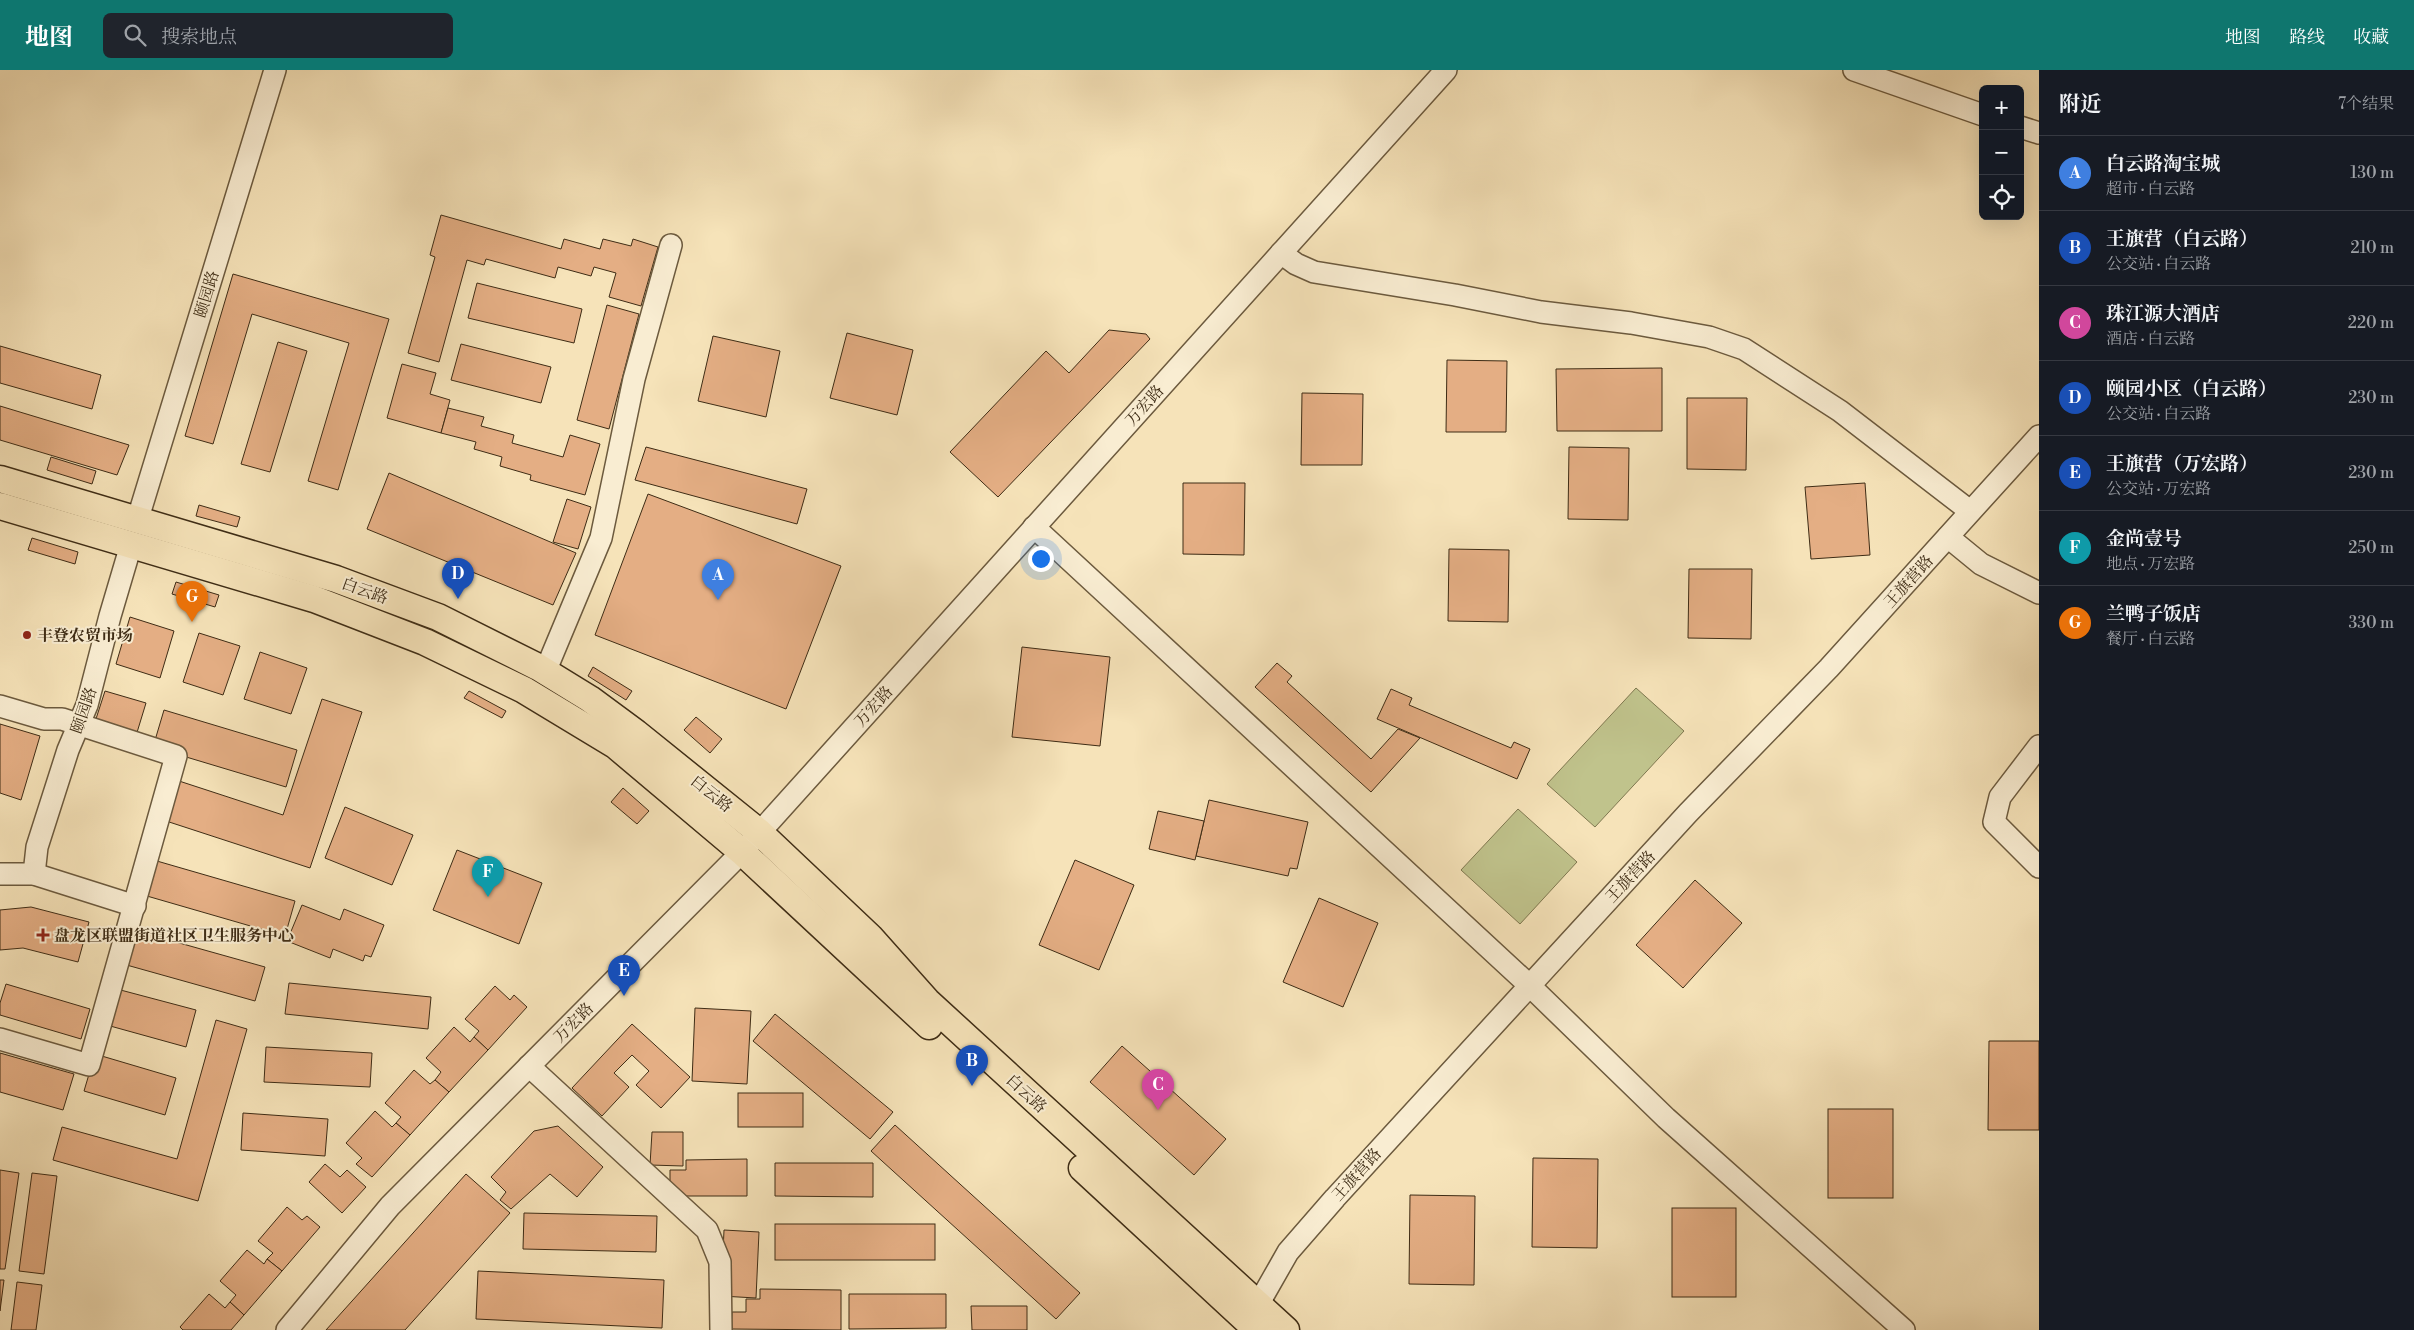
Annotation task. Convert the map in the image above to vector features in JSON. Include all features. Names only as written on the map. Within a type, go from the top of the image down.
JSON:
[{"type":"main road","name":"白云路","points":[[0,479],[138,518],[336,579],[438,617],[545,672],[590,699],[636,733],[760,832],[870,938],[927,1001],[1251,1322]]},
{"type":"main road","name":"白云路","points":[[0,506],[314,599],[425,642],[524,690],[616,745],[742,852],[1251,1322],[1286,1330]]},
{"type":"street","name":"颐园路","points":[[138,518],[275,70]]},
{"type":"street","name":"万宏路","points":[[287,1330],[390,1206],[742,852],[1446,70]]},
{"type":"street","points":[[1854,70],[1979,114]]},
{"type":"street","points":[[2024,128],[2039,133]]},
{"type":"street","points":[[545,672],[601,538],[634,379],[671,245]]},
{"type":"street","points":[[1281,253],[1296,264],[1314,272],[1454,295],[1541,312],[1631,323],[1709,337],[1744,348],[1840,411],[1970,511]]},
{"type":"street","name":"王旗营路","points":[[1251,1322],[1288,1252],[1335,1198],[1688,813],[1829,668],[2039,436]]},
{"type":"street","points":[[1034,527],[1529,985],[1666,1118],[1904,1330]]},
{"type":"street","points":[[1948,537],[1980,564],[2039,594]]},
{"type":"street","name":"颐园路","points":[[34,874],[37,847],[68,750],[87,705],[131,545]]},
{"type":"street","points":[[0,706],[44,719],[62,719],[176,756],[89,1066],[0,1039]]},
{"type":"street","points":[[2039,746],[2000,797],[1994,822],[2039,867]]},
{"type":"street","points":[[0,874],[34,874],[135,906]]},
{"type":"street","points":[[529,1066],[706,1230],[720,1262],[721,1330]]},
{"type":"green space","points":[[1636,688],[1684,731],[1595,827],[1547,784]]},
{"type":"green space","points":[[1518,809],[1577,862],[1520,924],[1461,870]]},
{"type":"building","points":[[441,215],[561,249],[564,239],[600,249],[603,239],[631,246],[633,239],[658,247],[641,306],[609,297],[616,273],[594,267],[591,276],[558,267],[555,278],[486,259],[484,265],[467,260],[439,362],[408,353],[435,257],[430,255]]},
{"type":"building","points":[[233,274],[389,319],[338,490],[308,481],[349,343],[252,314],[213,444],[185,436]]},
{"type":"building","points":[[477,283],[582,309],[574,343],[468,318]]},
{"type":"building","points":[[607,305],[639,314],[609,429],[577,420]]},
{"type":"building","points":[[1109,330],[1146,334],[1150,339],[998,497],[950,452],[1046,351],[1069,373]]},
{"type":"building","points":[[847,333],[913,350],[897,415],[830,398]]},
{"type":"building","points":[[713,336],[780,351],[766,417],[698,401]]},
{"type":"building","points":[[278,342],[307,351],[270,472],[241,464]]},
{"type":"building","points":[[461,344],[551,367],[541,403],[451,380]]},
{"type":"building","points":[[0,346],[101,375],[92,409],[0,383]]},
{"type":"building","points":[[1447,360],[1507,361],[1506,432],[1446,432]]},
{"type":"building","points":[[402,364],[436,373],[430,394],[450,400],[441,433],[387,418]]},
{"type":"building","points":[[1662,368],[1662,431],[1557,431],[1556,369]]},
{"type":"building","points":[[1302,393],[1363,394],[1362,465],[1301,465]]},
{"type":"building","points":[[1687,398],[1747,398],[1746,470],[1687,469]]},
{"type":"building","points":[[0,406],[129,445],[117,475],[0,440]]},
{"type":"building","points":[[448,408],[484,417],[481,426],[514,435],[512,443],[563,457],[570,435],[600,444],[585,495],[530,480],[531,475],[500,466],[502,457],[474,449],[476,442],[441,433]]},
{"type":"building","points":[[646,447],[807,489],[797,524],[635,480]]},
{"type":"building","points":[[1569,447],[1629,448],[1628,520],[1568,519]]},
{"type":"building","points":[[51,457],[96,471],[92,484],[47,470]]},
{"type":"building","points":[[389,473],[576,553],[553,605],[367,529]]},
{"type":"building","points":[[1183,483],[1245,483],[1244,555],[1183,554]]},
{"type":"building","points":[[1865,483],[1870,555],[1811,559],[1805,487]]},
{"type":"building","points":[[648,494],[841,566],[786,709],[595,635]]},
{"type":"building","points":[[567,499],[591,507],[578,549],[553,542]]},
{"type":"building","points":[[199,505],[240,517],[237,527],[196,516]]},
{"type":"building","points":[[32,538],[78,552],[75,564],[28,550]]},
{"type":"building","points":[[1449,549],[1509,550],[1508,622],[1448,621]]},
{"type":"building","points":[[1689,569],[1752,569],[1751,639],[1688,638]]},
{"type":"building","points":[[176,582],[219,595],[215,607],[172,594]]},
{"type":"building","points":[[130,617],[174,631],[160,678],[116,664]]},
{"type":"building","points":[[199,633],[240,646],[223,695],[183,682]]},
{"type":"building","points":[[1022,647],[1110,657],[1100,746],[1012,737]]},
{"type":"building","points":[[260,652],[307,668],[291,714],[244,699]]},
{"type":"building","points":[[1277,663],[1292,676],[1287,682],[1371,759],[1398,729],[1420,738],[1371,792],[1255,687]]},
{"type":"building","points":[[593,667],[632,691],[626,700],[588,676]]},
{"type":"building","points":[[1391,689],[1412,698],[1409,705],[1511,748],[1514,742],[1530,749],[1517,779],[1377,719]]},
{"type":"building","points":[[105,691],[146,703],[135,739],[94,725]]},
{"type":"building","points":[[469,691],[506,711],[502,718],[464,698]]},
{"type":"building","points":[[322,699],[362,712],[310,868],[163,820],[176,780],[283,815]]},
{"type":"building","points":[[164,710],[297,750],[286,787],[153,747]]},
{"type":"building","points":[[696,717],[722,739],[710,753],[684,730]]},
{"type":"building","points":[[0,724],[40,736],[21,800],[0,793]]},
{"type":"building","points":[[623,788],[649,811],[637,824],[611,802]]},
{"type":"building","points":[[1209,800],[1308,822],[1297,869],[1290,868],[1288,876],[1196,856]]},
{"type":"building","points":[[345,807],[413,835],[392,885],[325,858]]},
{"type":"building","points":[[1158,811],[1204,821],[1195,860],[1149,849]]},
{"type":"building","points":[[457,850],[542,883],[519,944],[433,910]]},
{"type":"building","points":[[150,859],[295,901],[285,936],[140,894]]},
{"type":"building","points":[[1075,860],[1134,885],[1099,970],[1039,945]]},
{"type":"building","points":[[1695,880],[1742,923],[1683,988],[1636,945]]},
{"type":"building","points":[[1319,898],[1378,923],[1343,1007],[1283,982]]},
{"type":"building","points":[[302,905],[340,920],[344,909],[384,925],[371,957],[365,955],[363,961],[333,949],[330,958],[287,941]]},
{"type":"building","name":"盘龙区联盟街道社区卫生服务中心","points":[[31,907],[89,922],[78,962],[23,948],[0,950],[0,910]]},
{"type":"building","points":[[133,930],[265,967],[255,1001],[123,964]]},
{"type":"building","points":[[289,983],[431,997],[428,1029],[285,1014]]},
{"type":"building","points":[[6,984],[90,1009],[81,1039],[0,1015],[0,1003]]},
{"type":"building","points":[[495,986],[510,1000],[514,995],[527,1007],[488,1050],[474,1037],[479,1031],[465,1019]]},
{"type":"building","points":[[113,988],[196,1010],[186,1047],[103,1024]]},
{"type":"building","points":[[695,1008],[751,1011],[747,1084],[692,1081]]},
{"type":"building","points":[[775,1014],[893,1112],[870,1139],[753,1041]]},
{"type":"building","points":[[216,1020],[247,1029],[198,1201],[53,1160],[62,1127],[177,1159]]},
{"type":"building","points":[[632,1024],[690,1077],[661,1108],[636,1085],[649,1071],[632,1055],[614,1073],[629,1087],[602,1116],[572,1088]]},
{"type":"building","points":[[454,1027],[470,1042],[474,1037],[488,1050],[449,1092],[435,1080],[441,1072],[426,1058]]},
{"type":"building","points":[[1989,1041],[2039,1041],[2039,1130],[1988,1130]]},
{"type":"building","points":[[1122,1046],[1226,1139],[1194,1175],[1090,1082]]},
{"type":"building","points":[[266,1047],[372,1053],[370,1087],[264,1082]]},
{"type":"building","points":[[0,1053],[74,1074],[63,1110],[0,1092]]},
{"type":"building","points":[[95,1054],[176,1078],[165,1115],[84,1091]]},
{"type":"building","points":[[414,1070],[430,1084],[435,1080],[449,1092],[410,1135],[396,1123],[401,1117],[385,1103]]},
{"type":"building","points":[[738,1093],[803,1093],[803,1127],[738,1127]]},
{"type":"building","points":[[1828,1109],[1893,1109],[1893,1198],[1828,1198]]},
{"type":"building","points":[[375,1111],[392,1127],[396,1123],[410,1135],[372,1177],[356,1164],[362,1158],[346,1143]]},
{"type":"building","points":[[243,1113],[328,1119],[325,1156],[241,1150]]},
{"type":"building","points":[[895,1125],[1080,1293],[1056,1319],[871,1151]]},
{"type":"building","points":[[558,1126],[603,1167],[577,1197],[550,1174],[511,1209],[500,1200],[506,1192],[491,1177],[534,1131]]},
{"type":"building","points":[[652,1132],[683,1132],[683,1166],[650,1165]]},
{"type":"building","points":[[1533,1158],[1598,1159],[1597,1248],[1532,1247]]},
{"type":"building","points":[[747,1159],[747,1196],[670,1196],[670,1170],[686,1170],[686,1160]]},
{"type":"building","points":[[775,1163],[873,1163],[873,1197],[775,1196]]},
{"type":"building","points":[[325,1164],[340,1177],[347,1170],[366,1187],[342,1213],[309,1182]]},
{"type":"building","points":[[0,1170],[19,1173],[5,1269],[0,1269]]},
{"type":"building","points":[[32,1173],[57,1176],[44,1274],[19,1271]]},
{"type":"building","points":[[466,1174],[510,1213],[405,1330],[326,1330]]},
{"type":"building","points":[[1410,1195],[1475,1196],[1474,1285],[1409,1284]]},
{"type":"building","points":[[287,1207],[302,1220],[307,1216],[320,1227],[282,1271],[267,1259],[273,1253],[258,1241]]},
{"type":"building","points":[[1672,1208],[1736,1208],[1736,1297],[1672,1297]]},
{"type":"building","points":[[524,1213],[657,1216],[656,1252],[523,1249]]},
{"type":"building","points":[[775,1224],[935,1224],[935,1260],[775,1260]]},
{"type":"building","points":[[724,1230],[759,1232],[756,1298],[721,1296]]},
{"type":"building","points":[[247,1250],[264,1264],[267,1259],[282,1271],[244,1315],[230,1302],[236,1295],[220,1281]]},
{"type":"building","points":[[478,1271],[664,1280],[662,1328],[476,1319]]},
{"type":"building","points":[[0,1280],[4,1280],[0,1311]]},
{"type":"building","points":[[17,1282],[42,1285],[36,1330],[11,1330]]},
{"type":"building","points":[[760,1289],[841,1290],[841,1330],[731,1329],[732,1312],[746,1312],[746,1299],[760,1299]]},
{"type":"building","points":[[209,1294],[225,1308],[230,1302],[244,1315],[231,1330],[183,1330],[180,1327]]},
{"type":"building","points":[[849,1294],[946,1294],[946,1328],[849,1329]]},
{"type":"building","points":[[971,1306],[1027,1306],[1027,1330],[972,1330]]},
{"type":"place","name":"颐园小区（白云路）","points":[[458,599]]},
{"type":"place","name":"白云路淘宝城","points":[[718,600]]},
{"type":"place","name":"兰鸭子饭店","points":[[192,622]]},
{"type":"place","name":"丰登农贸市场","points":[[27,635]]},
{"type":"place","name":"金尚壹号","points":[[488,897]]},
{"type":"place","name":"盘龙区联盟街道社区卫生服务中心","points":[[43,935]]},
{"type":"place","name":"王旗营（万宏路）","points":[[624,996]]},
{"type":"place","name":"王旗营（白云路）","points":[[972,1086]]},
{"type":"place","name":"珠江源大酒店","points":[[1158,1110]]}]
